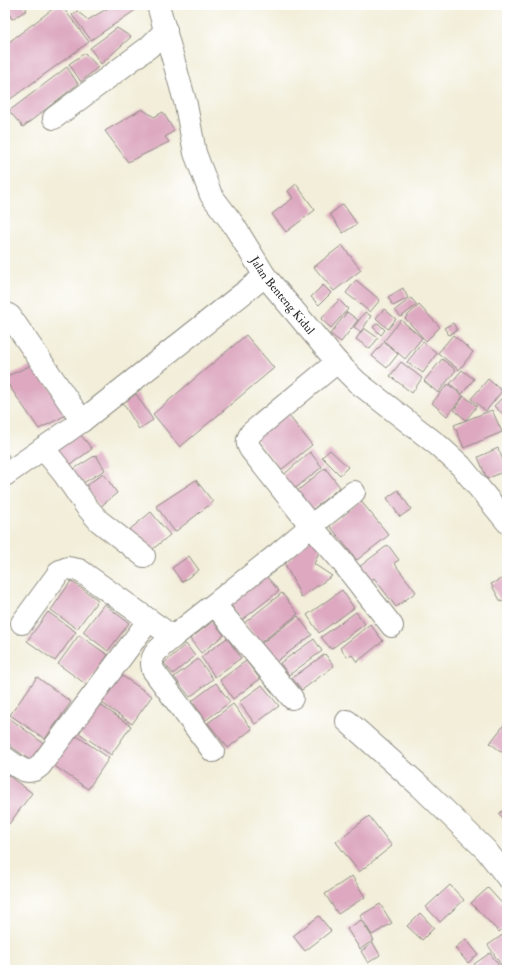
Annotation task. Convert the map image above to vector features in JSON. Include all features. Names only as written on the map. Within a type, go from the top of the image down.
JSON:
[{"type":"street","name":"Jalan Benteng Kidul","points":[[158,5],[186,104],[194,153],[204,179],[211,195],[233,224],[265,276],[337,362],[357,382],[439,446],[461,466],[507,522]]},
{"type":"street","points":[[54,118],[149,46],[166,30]]},
{"type":"street","points":[[5,475],[82,421],[265,276]]},
{"type":"street","points":[[5,313],[10,316],[82,421]]},
{"type":"street","points":[[337,362],[251,433],[247,440],[247,444],[392,626]]},
{"type":"street","points":[[43,448],[99,521],[144,556]]},
{"type":"street","points":[[213,751],[154,670],[152,661],[154,654],[173,637],[354,492]]},
{"type":"street","points":[[22,623],[60,571],[68,568],[79,570],[173,637]]},
{"type":"street","points":[[215,604],[292,698]]},
{"type":"street","points":[[5,758],[22,769],[30,772],[40,766],[149,620]]},
{"type":"street","points":[[347,721],[421,787],[482,845],[507,877]]},
{"type":"building","points":[[5,5],[24,5],[27,10],[12,19],[5,8]]},
{"type":"building","points":[[58,5],[61,5],[89,42],[5,103],[5,45]]},
{"type":"building","points":[[113,5],[143,5],[91,40],[72,15],[77,11],[88,20]]},
{"type":"building","points":[[117,28],[131,37],[101,64],[90,48]]},
{"type":"building","points":[[85,53],[98,67],[81,82],[69,64]]},
{"type":"building","points":[[67,67],[78,84],[23,127],[9,111]]},
{"type":"building","points":[[142,109],[154,117],[163,112],[174,131],[165,137],[169,142],[128,162],[105,131]]},
{"type":"building","points":[[296,184],[315,210],[286,232],[272,214],[293,198],[288,191]]},
{"type":"building","points":[[343,204],[357,224],[343,233],[330,214]]},
{"type":"building","points":[[342,245],[361,270],[334,291],[314,267]]},
{"type":"building","points":[[356,280],[380,300],[370,312],[346,293]]},
{"type":"building","points":[[323,285],[331,293],[319,305],[311,297]]},
{"type":"building","points":[[403,288],[408,298],[393,306],[388,297]]},
{"type":"building","points":[[411,298],[417,305],[401,317],[395,310]]},
{"type":"building","points":[[339,300],[348,309],[331,328],[321,319]]},
{"type":"building","points":[[419,305],[440,327],[426,341],[405,318]]},
{"type":"building","points":[[384,309],[396,319],[388,329],[376,318]]},
{"type":"building","points":[[347,312],[358,320],[341,342],[330,334]]},
{"type":"building","points":[[365,312],[371,316],[361,332],[354,327]]},
{"type":"building","points":[[401,320],[422,338],[405,359],[384,341]]},
{"type":"building","points":[[378,323],[385,330],[381,335],[373,327]]},
{"type":"building","points":[[453,323],[457,330],[449,335],[444,328]]},
{"type":"building","points":[[364,328],[378,338],[370,349],[356,339]]},
{"type":"building","points":[[246,335],[274,368],[180,447],[153,414]]},
{"type":"building","points":[[453,335],[473,352],[459,370],[438,353]]},
{"type":"building","points":[[384,342],[398,354],[387,368],[372,356]]},
{"type":"building","points":[[423,342],[437,353],[423,373],[407,362]]},
{"type":"building","points":[[442,359],[456,370],[438,393],[424,381]]},
{"type":"building","points":[[401,362],[422,378],[412,393],[390,376]]},
{"type":"building","points":[[32,365],[70,413],[39,429],[5,380],[5,377]]},
{"type":"building","points":[[462,370],[474,379],[462,394],[450,384]]},
{"type":"building","points":[[488,379],[502,391],[486,411],[471,399]]},
{"type":"building","points":[[448,384],[463,396],[447,416],[432,403]]},
{"type":"building","points":[[507,393],[507,418],[494,406]]},
{"type":"building","points":[[136,394],[153,420],[139,429],[123,403]]},
{"type":"building","points":[[464,396],[477,406],[466,420],[454,410]]},
{"type":"building","points":[[492,410],[502,432],[464,448],[454,425]]},
{"type":"building","points":[[286,412],[312,445],[281,470],[255,438]]},
{"type":"building","points":[[77,430],[92,449],[67,467],[53,449]]},
{"type":"building","points":[[498,448],[507,470],[487,479],[478,457]]},
{"type":"building","points":[[5,450],[14,464],[5,468]]},
{"type":"building","points":[[330,450],[348,467],[340,475],[322,457]]},
{"type":"building","points":[[310,452],[322,467],[292,491],[281,477]]},
{"type":"building","points":[[96,455],[105,470],[78,486],[69,472]]},
{"type":"building","points":[[325,468],[340,487],[311,511],[296,492]]},
{"type":"building","points":[[103,473],[117,493],[100,507],[85,487]]},
{"type":"building","points":[[196,480],[213,502],[175,532],[156,506]]},
{"type":"building","points":[[398,490],[411,509],[400,517],[387,498]]},
{"type":"building","points":[[507,492],[507,504],[501,496]]},
{"type":"building","points":[[360,500],[389,535],[357,560],[329,525]]},
{"type":"building","points":[[151,512],[170,535],[148,553],[129,530]]},
{"type":"building","points":[[311,538],[321,547],[314,564],[332,576],[301,597],[285,564]]},
{"type":"building","points":[[388,545],[399,560],[394,563],[416,592],[396,607],[374,578],[370,581],[359,567]]},
{"type":"building","points":[[189,556],[199,570],[182,582],[172,568]]},
{"type":"building","points":[[266,576],[279,591],[242,620],[230,604]]},
{"type":"building","points":[[503,578],[507,585],[507,599],[501,602],[491,584]]},
{"type":"building","points":[[71,581],[98,600],[77,629],[51,610]]},
{"type":"building","points":[[342,590],[354,608],[319,633],[307,615]]},
{"type":"building","points":[[282,593],[298,614],[260,643],[244,623]]},
{"type":"building","points":[[104,604],[129,623],[108,651],[83,632]]},
{"type":"building","points":[[48,612],[76,632],[55,661],[27,641]]},
{"type":"building","points":[[356,612],[365,624],[331,649],[321,637]]},
{"type":"building","points":[[298,616],[312,635],[273,664],[259,645]]},
{"type":"building","points":[[213,621],[224,635],[201,653],[190,639]]},
{"type":"building","points":[[370,624],[383,641],[357,662],[352,655],[347,657],[340,648]]},
{"type":"building","points":[[79,635],[108,655],[87,685],[58,664]]},
{"type":"building","points":[[227,638],[241,658],[215,677],[201,657]]},
{"type":"building","points":[[314,639],[322,651],[289,675],[280,663]]},
{"type":"building","points":[[186,644],[195,656],[173,674],[164,663]]},
{"type":"building","points":[[325,654],[334,666],[302,690],[292,678]]},
{"type":"building","points":[[198,659],[213,679],[190,697],[174,677]]},
{"type":"building","points":[[246,661],[260,679],[233,699],[220,680]]},
{"type":"building","points":[[118,673],[152,696],[132,724],[99,701]]},
{"type":"building","points":[[37,677],[71,702],[45,739],[10,715]]},
{"type":"building","points":[[216,683],[230,702],[206,720],[192,701]]},
{"type":"building","points":[[262,685],[279,706],[255,724],[239,702]]},
{"type":"building","points":[[96,702],[131,726],[111,755],[76,731]]},
{"type":"building","points":[[233,704],[252,729],[228,748],[208,723]]},
{"type":"building","points":[[5,715],[43,743],[31,761],[5,742]]},
{"type":"building","points":[[507,721],[507,756],[490,743]]},
{"type":"building","points":[[74,734],[109,758],[88,789],[53,765]]},
{"type":"building","points":[[5,773],[32,793],[9,824],[5,821]]},
{"type":"building","points":[[507,806],[507,822],[499,814]]},
{"type":"building","points":[[369,816],[392,846],[359,872],[336,842]]},
{"type":"building","points":[[352,876],[365,897],[338,914],[325,894]]},
{"type":"building","points":[[450,885],[464,900],[440,922],[426,907]]},
{"type":"building","points":[[488,888],[507,909],[507,925],[499,932],[471,903]]},
{"type":"building","points":[[380,904],[392,923],[372,935],[360,916]]},
{"type":"building","points":[[420,913],[434,928],[422,940],[407,926]]},
{"type":"building","points":[[319,916],[331,931],[305,951],[293,936]]},
{"type":"building","points":[[361,920],[374,940],[360,949],[347,929]]},
{"type":"building","points":[[504,934],[507,938],[507,970],[504,970],[488,945]]},
{"type":"building","points":[[466,939],[478,954],[468,963],[455,948]]},
{"type":"building","points":[[373,943],[380,955],[368,963],[361,951]]},
{"type":"building","points":[[490,953],[502,970],[478,970],[474,964]]}]
